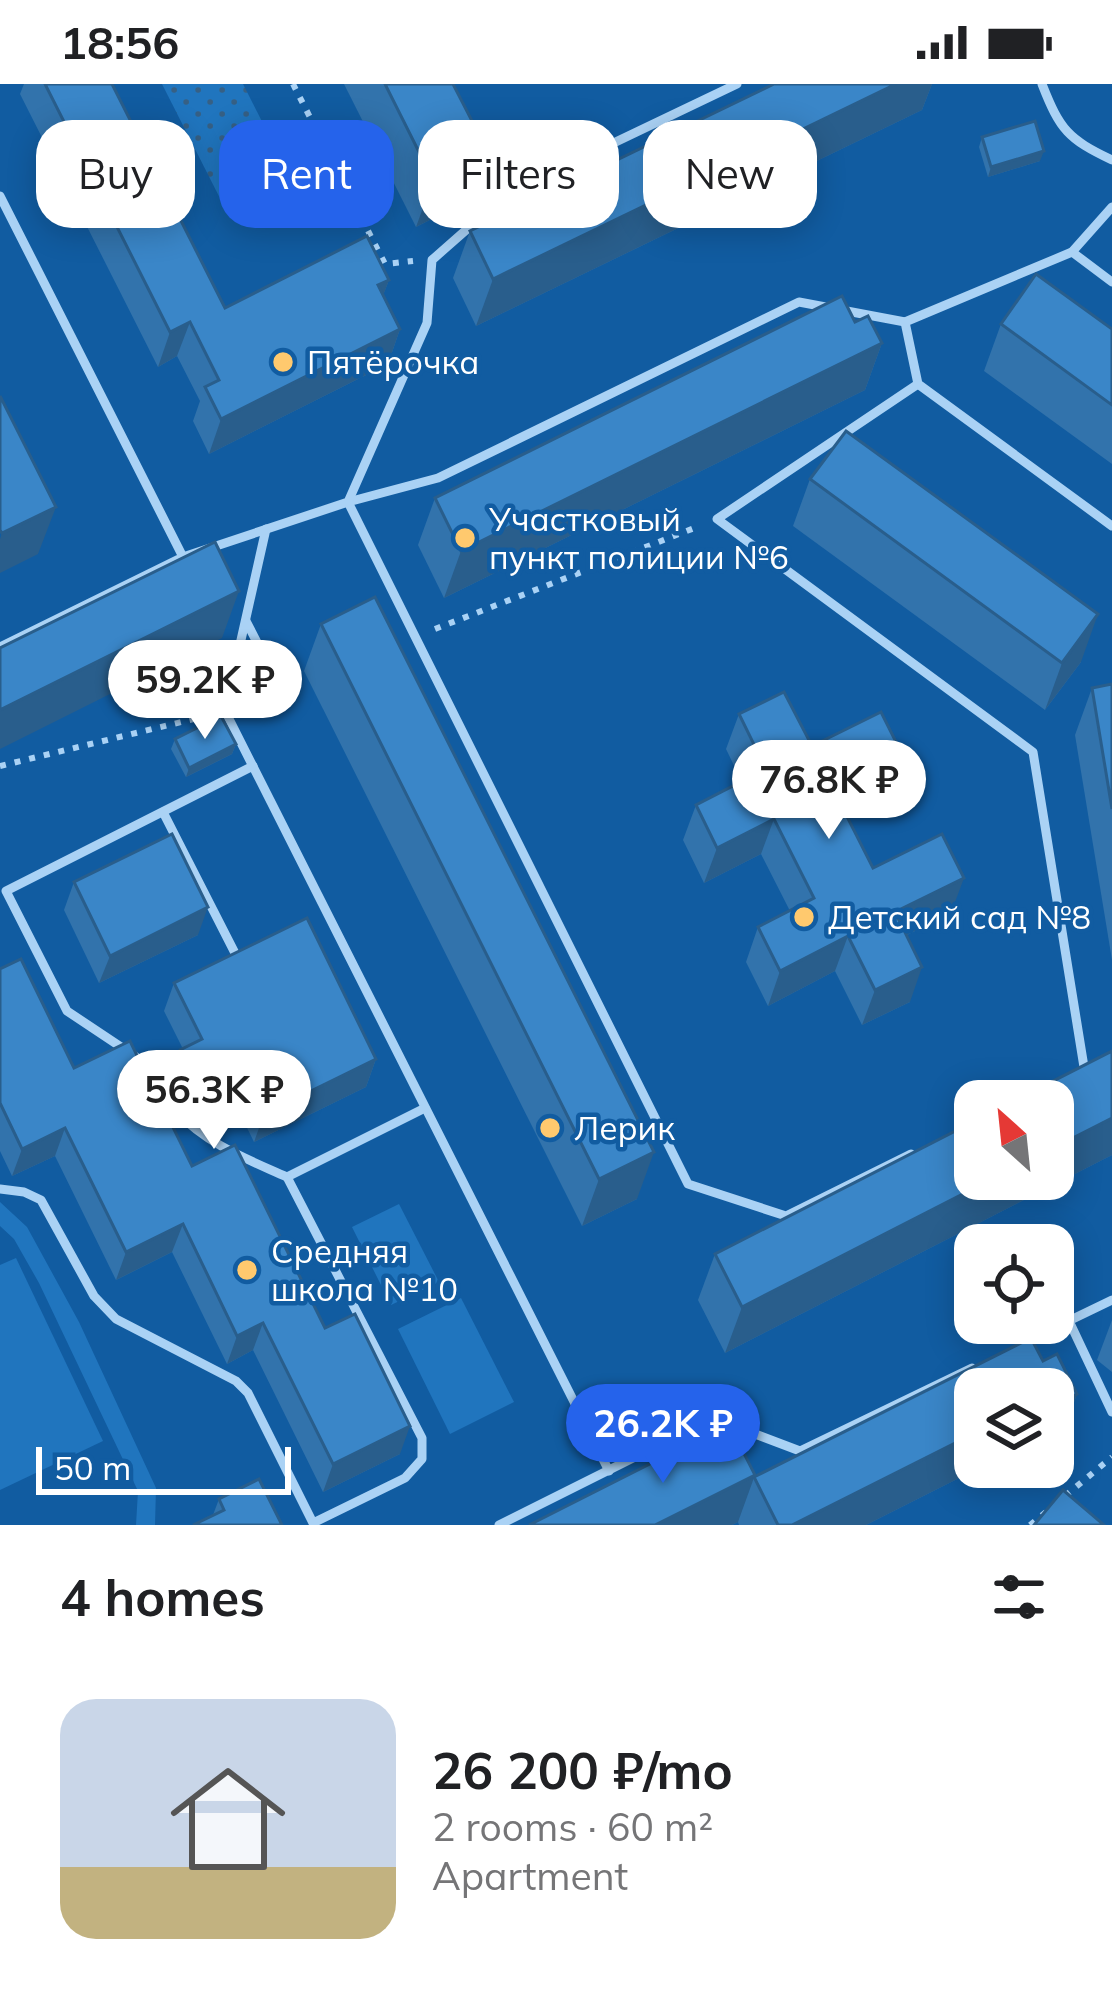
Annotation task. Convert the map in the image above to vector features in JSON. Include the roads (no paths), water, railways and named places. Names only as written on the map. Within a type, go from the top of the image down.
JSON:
[{"type":"lane","points":[[619,140],[737,84]]},
{"type":"lane","points":[[1042,84],[1054,113],[1075,143],[1112,160]]},
{"type":"lane","points":[[0,196],[183,557]]},
{"type":"lane","points":[[0,647],[183,557],[437,478],[799,302],[904,322],[1072,252],[1112,207]]},
{"type":"lane","points":[[348,502],[427,323],[432,260],[468,228]]},
{"type":"lane","points":[[1072,252],[1112,282]]},
{"type":"lane","points":[[904,322],[918,384],[1112,526]]},
{"type":"lane","points":[[918,384],[716,519],[1033,752],[1084,1067]]},
{"type":"lane","points":[[348,502],[688,1184],[787,1216],[933,1143]]},
{"type":"lane","points":[[266,529],[225,711],[609,1471]]},
{"type":"lane","points":[[246,621],[280,687]]},
{"type":"lane","points":[[162,1082],[136,1057],[68,1011],[3,891],[253,766]]},
{"type":"lane","points":[[163,812],[238,958]]},
{"type":"lane","points":[[1067,1076],[1098,1064]]},
{"type":"lane","points":[[287,1177],[425,1108]]},
{"type":"lane","points":[[0,1189],[41,1200],[94,1296],[116,1318],[236,1381],[248,1393],[314,1524],[405,1478],[422,1459],[422,1438],[287,1177],[222,1148],[177,1112]]},
{"type":"lane","points":[[1074,1319],[1112,1300]]},
{"type":"lane","points":[[1074,1332],[1112,1412]]},
{"type":"lane","points":[[1006,1351],[1021,1344]]},
{"type":"lane","points":[[499,1525],[713,1418],[800,1450],[986,1361]]},
{"type":"place","name":"Пятёрочка","points":[[283,362]]},
{"type":"place","name":"Участковый пункт полиции №6","points":[[465,538]]},
{"type":"place","name":"Детский сад №8","points":[[804,917]]},
{"type":"place","name":"Лерик","points":[[550,1128]]},
{"type":"place","name":"Средняя школа №10","points":[[247,1270]]}]
